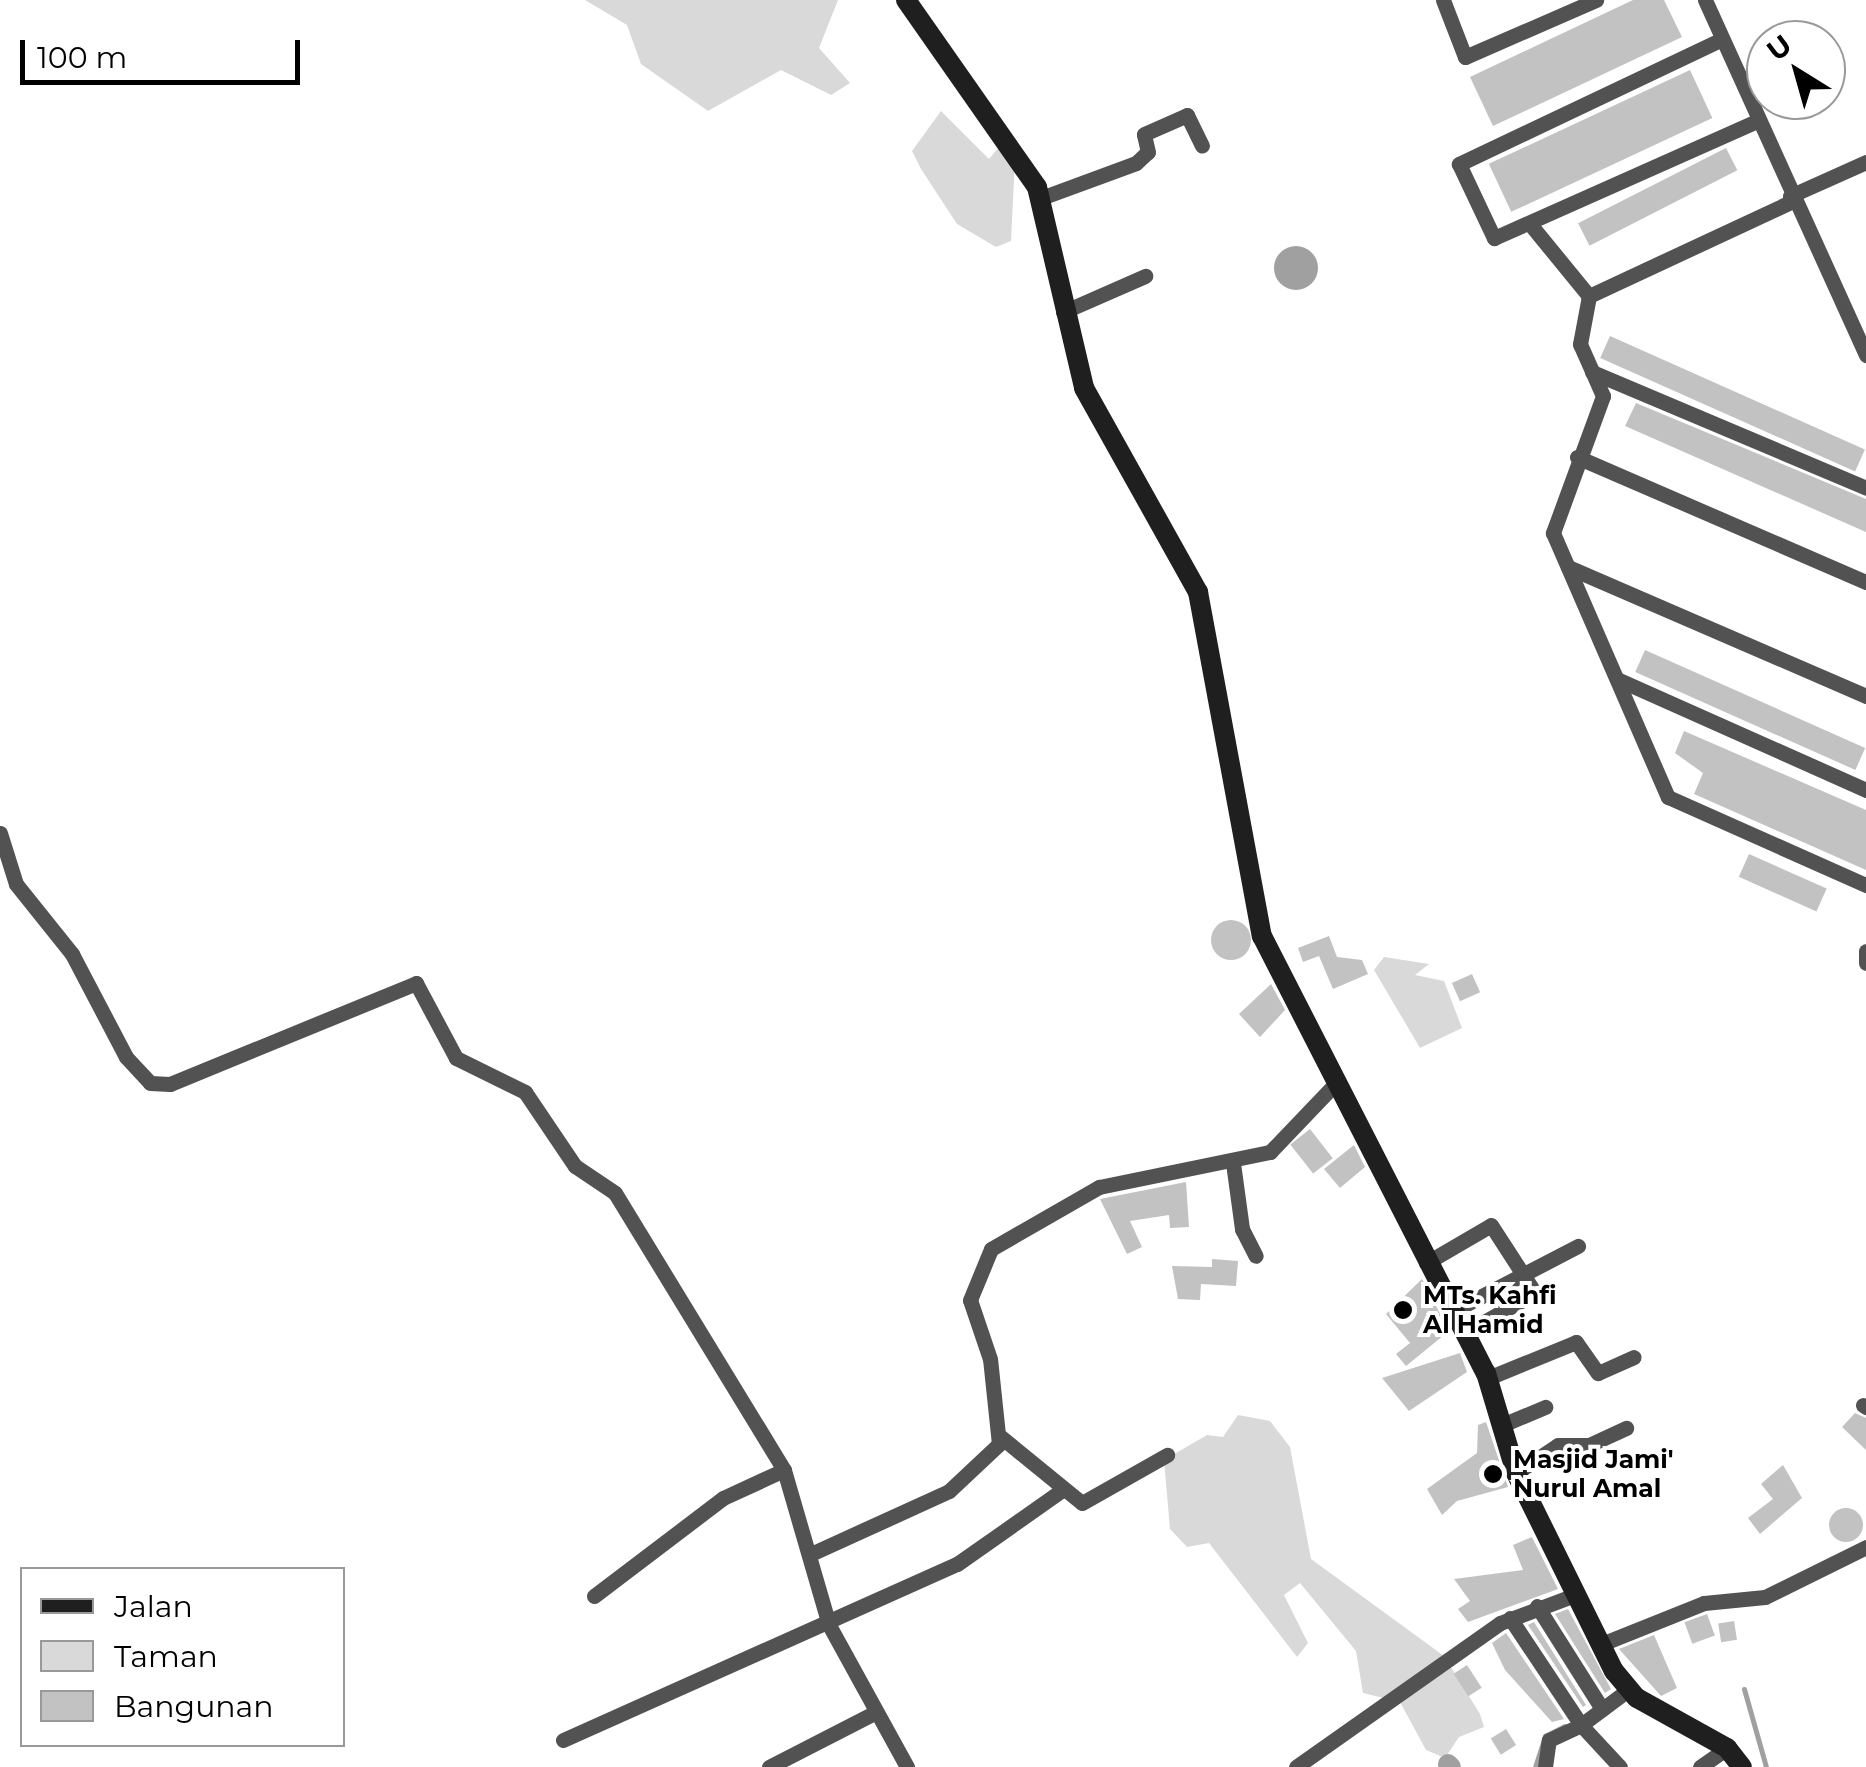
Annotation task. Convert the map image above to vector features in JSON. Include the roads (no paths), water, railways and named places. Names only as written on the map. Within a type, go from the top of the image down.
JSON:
[{"type":"street","points":[[906,0],[1005,132],[1041,198],[1063,312],[1097,418],[1198,592],[1256,924],[1488,1378],[1516,1473],[1599,1644],[1628,1690],[1727,1748],[1742,1767]]},
{"type":"street","points":[[1442,0],[1465,58],[1596,0]]},
{"type":"street","points":[[1705,0],[1718,42],[1754,122],[1866,356]]},
{"type":"street","points":[[1718,42],[1459,164],[1494,238],[1754,122]]},
{"type":"street","points":[[1041,198],[1136,163],[1148,152],[1144,134],[1188,115],[1202,146]]},
{"type":"street","points":[[1589,296],[1866,162]]},
{"type":"street","points":[[1530,224],[1589,296],[1580,344],[1603,396],[1577,457],[1553,533],[1668,797],[1866,885]]},
{"type":"street","points":[[1063,312],[1145,276]]},
{"type":"street","points":[[1592,372],[1866,488]]},
{"type":"street","points":[[1577,457],[1866,582]]},
{"type":"street","points":[[1568,567],[1866,696]]},
{"type":"street","points":[[1617,679],[1866,790]]},
{"type":"street","points":[[0,833],[16,884],[72,954],[150,1083],[170,1084],[393,988],[422,987],[456,1058],[475,1074],[519,1085],[575,1166],[614,1192],[784,1470],[813,1553],[829,1625],[872,1714],[907,1767]]},
{"type":"street","points":[[1866,952],[1866,963]]},
{"type":"street","points":[[1167,1455],[1093,1500],[1062,1491],[1001,1437],[970,1300],[981,1265],[991,1249],[1100,1188],[1234,1163],[1270,1152],[1336,1083]]},
{"type":"street","points":[[1234,1163],[1242,1229],[1256,1256]]},
{"type":"street","points":[[1426,1263],[1487,1224],[1523,1274],[1535,1298],[1465,1333]]},
{"type":"street","points":[[1453,1311],[1578,1246]]},
{"type":"street","points":[[1488,1378],[1576,1342],[1598,1373],[1634,1357]]},
{"type":"street","points":[[1502,1425],[1545,1407]]},
{"type":"street","points":[[1516,1473],[1558,1445],[1590,1445],[1626,1428]]},
{"type":"street","points":[[813,1553],[949,1491],[1001,1437]]},
{"type":"street","points":[[594,1596],[723,1498],[784,1470]]},
{"type":"street","points":[[563,1740],[829,1625],[957,1564],[1062,1491]]},
{"type":"street","points":[[1599,1644],[1704,1603],[1765,1597],[1866,1546]]},
{"type":"street","points":[[1296,1767],[1510,1618],[1577,1594]]},
{"type":"street","points":[[1537,1606],[1602,1709]]},
{"type":"street","points":[[1510,1618],[1581,1725],[1620,1767]]},
{"type":"street","points":[[1544,1767],[1548,1740],[1581,1725],[1628,1690]]},
{"type":"street","points":[[769,1767],[872,1714]]},
{"type":"street","points":[[1700,1767],[1727,1748]]},
{"type":"waterway","points":[[1744,1689],[1766,1767]]},
{"type":"waterway","points":[[1535,1767],[1545,1736],[1565,1726]]},
{"type":"waterway","points":[[1448,1764],[1451,1767]]},
{"type":"place","name":"MTs. Kahfi Al Hamid","points":[[1403,1310]]},
{"type":"place","name":"Masjid Jami' Nurul Amal","points":[[1493,1474]]}]
